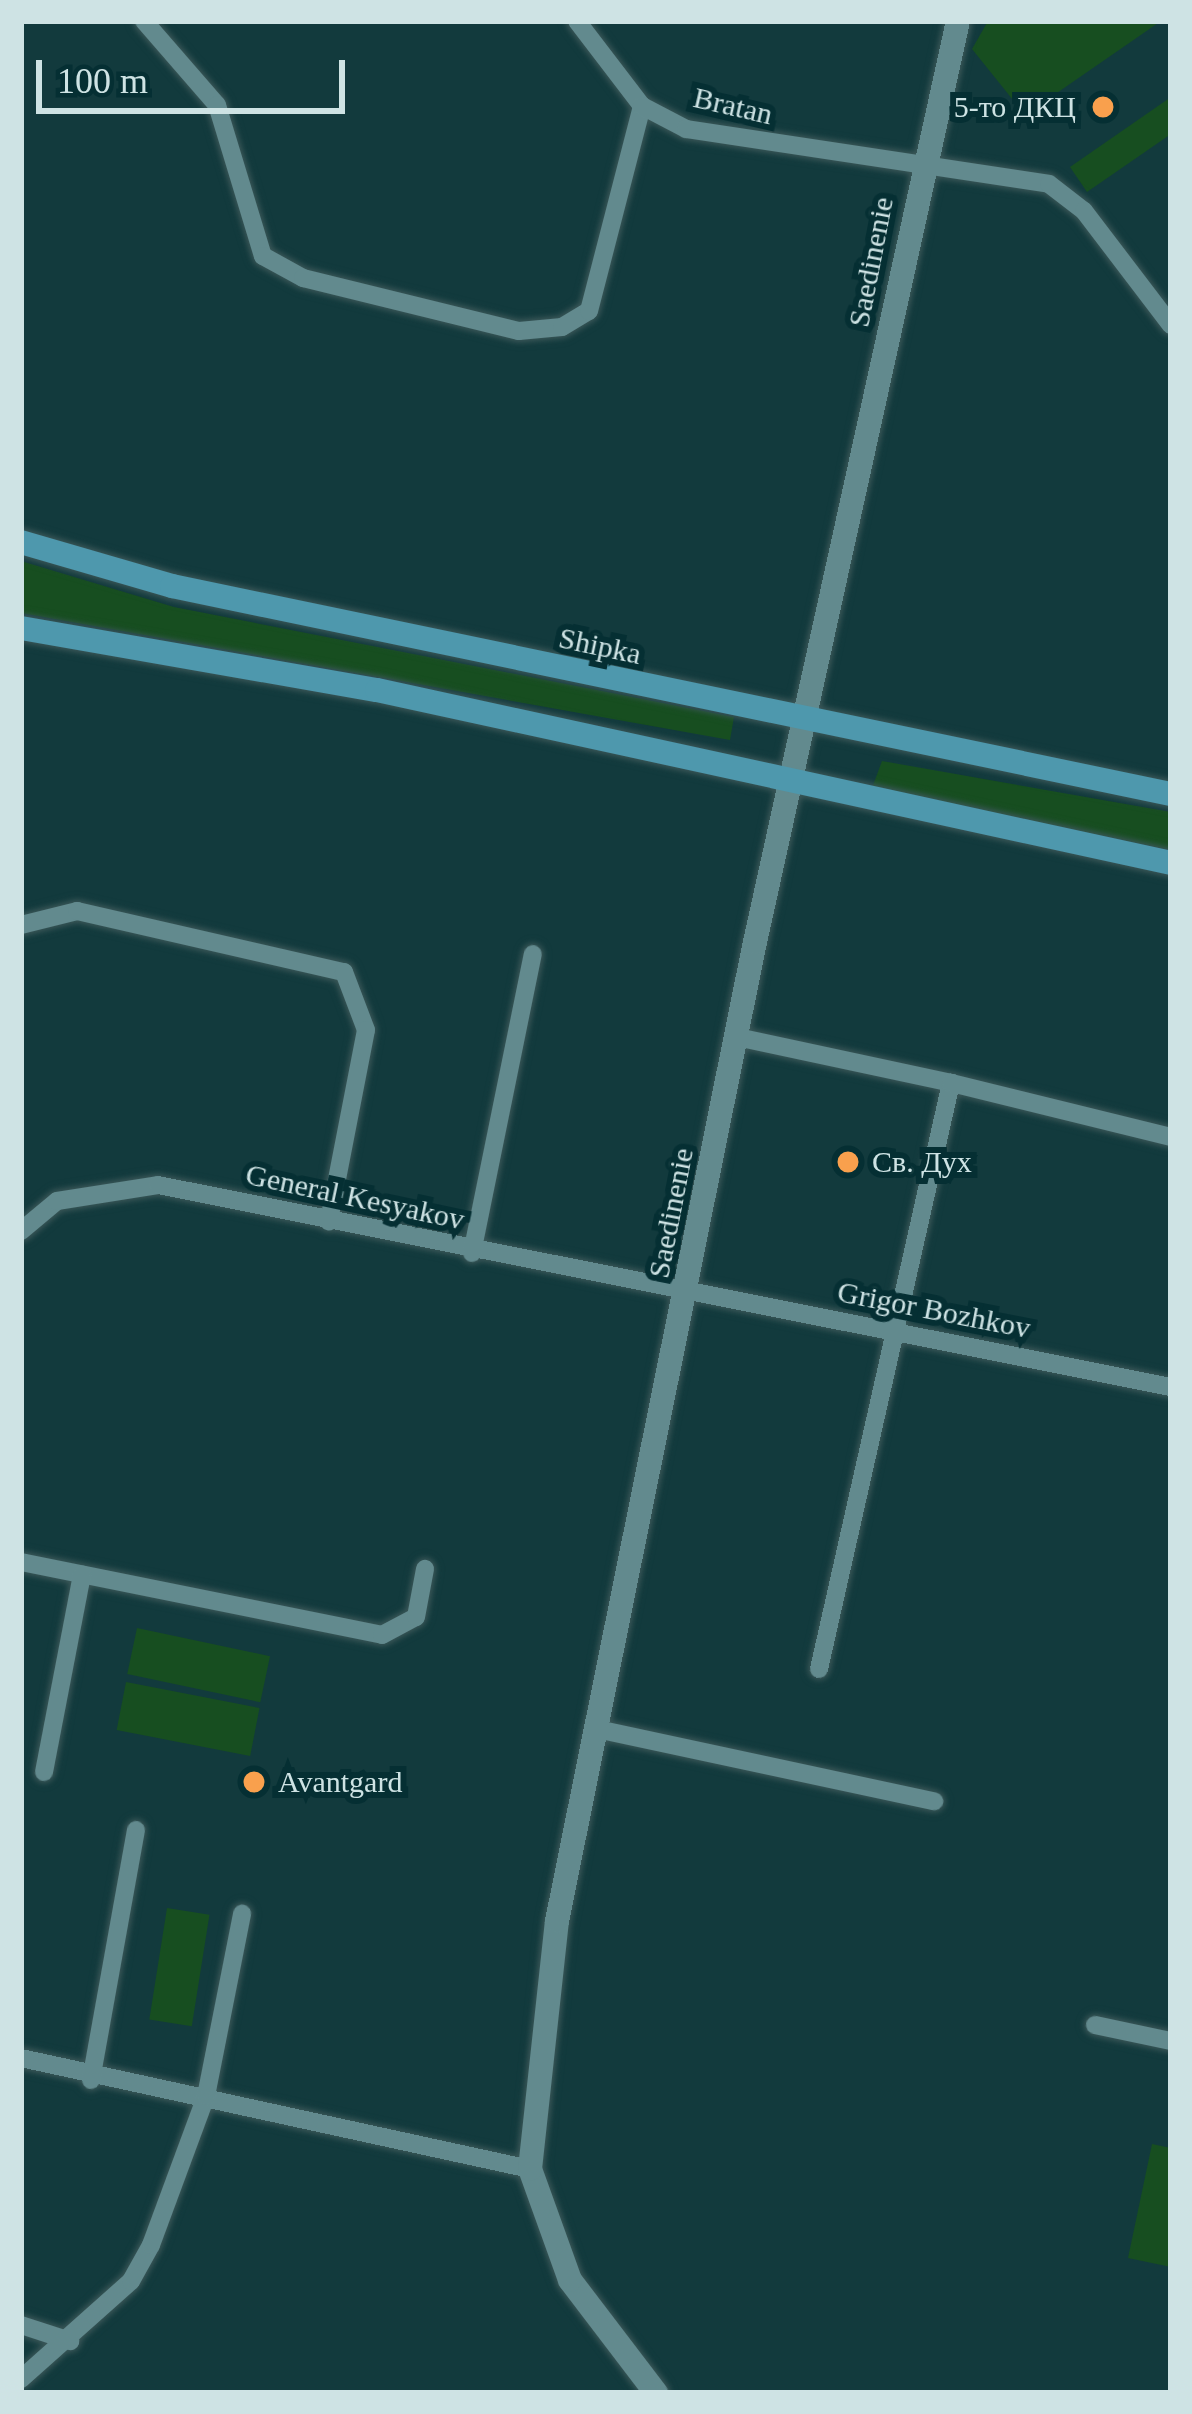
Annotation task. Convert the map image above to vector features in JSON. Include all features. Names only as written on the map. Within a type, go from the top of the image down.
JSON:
[{"type":"main road","name":"Shipka","points":[[21,542],[172,586],[1171,794]]},
{"type":"main road","points":[[21,628],[377,690],[1171,863]]},
{"type":"street","points":[[144,21],[217,105],[263,256],[303,278],[519,331],[562,327],[589,311],[641,106],[577,21]]},
{"type":"street","name":"Saedinenie","points":[[656,2393],[570,2280],[530,2169],[557,1921],[803,720],[921,164],[958,21]]},
{"type":"street","name":"Bratan","points":[[641,106],[757,145],[1049,184],[1171,325]]},
{"type":"street","points":[[1153,299],[1171,285]]},
{"type":"street","points":[[21,925],[77,911],[344,972],[366,1030],[329,1221]]},
{"type":"street","points":[[472,1253],[533,954]]},
{"type":"street","points":[[737,1037],[1171,1136]]},
{"type":"street","points":[[819,1670],[891,1332],[951,1084]]},
{"type":"street","name":"General Kesyakov","points":[[21,1231],[57,1201],[158,1185],[686,1294]]},
{"type":"street","name":"Grigor Bozhkov","points":[[686,1294],[1171,1388]]},
{"type":"street","points":[[21,1562],[382,1635],[416,1617],[425,1569]]},
{"type":"street","points":[[44,1772],[82,1575]]},
{"type":"street","points":[[597,1729],[934,1801]]},
{"type":"street","points":[[91,2080],[136,1830]]},
{"type":"street","points":[[21,2379],[70,2341],[131,2281],[206,2096],[242,1914]]},
{"type":"street","points":[[1096,2025],[1171,2041]]},
{"type":"street","points":[[21,2058],[91,2080],[206,2096],[530,2169]]},
{"type":"street","points":[[21,2325],[70,2341]]},
{"type":"green space","points":[[988,21],[1161,21],[1025,115],[972,49]]},
{"type":"green space","points":[[1171,97],[1171,134],[1087,192],[1070,167]]},
{"type":"green space","points":[[21,561],[174,607],[734,717],[730,740],[21,613]]},
{"type":"green space","points":[[882,761],[1171,812],[1171,850],[872,788]]},
{"type":"green space","points":[[137,1628],[270,1656],[260,1702],[127,1674]]},
{"type":"green space","points":[[126,1682],[260,1708],[250,1756],[117,1730]]},
{"type":"green space","points":[[167,1908],[209,1915],[192,2026],[149,2020]]},
{"type":"green space","points":[[1152,2144],[1171,2148],[1171,2267],[1128,2258]]},
{"type":"place","name":"5-то ДКЦ","points":[[1103,107]]},
{"type":"place","name":"Св. Дух","points":[[848,1162]]},
{"type":"place","name":"Avantgard","points":[[254,1782]]}]
